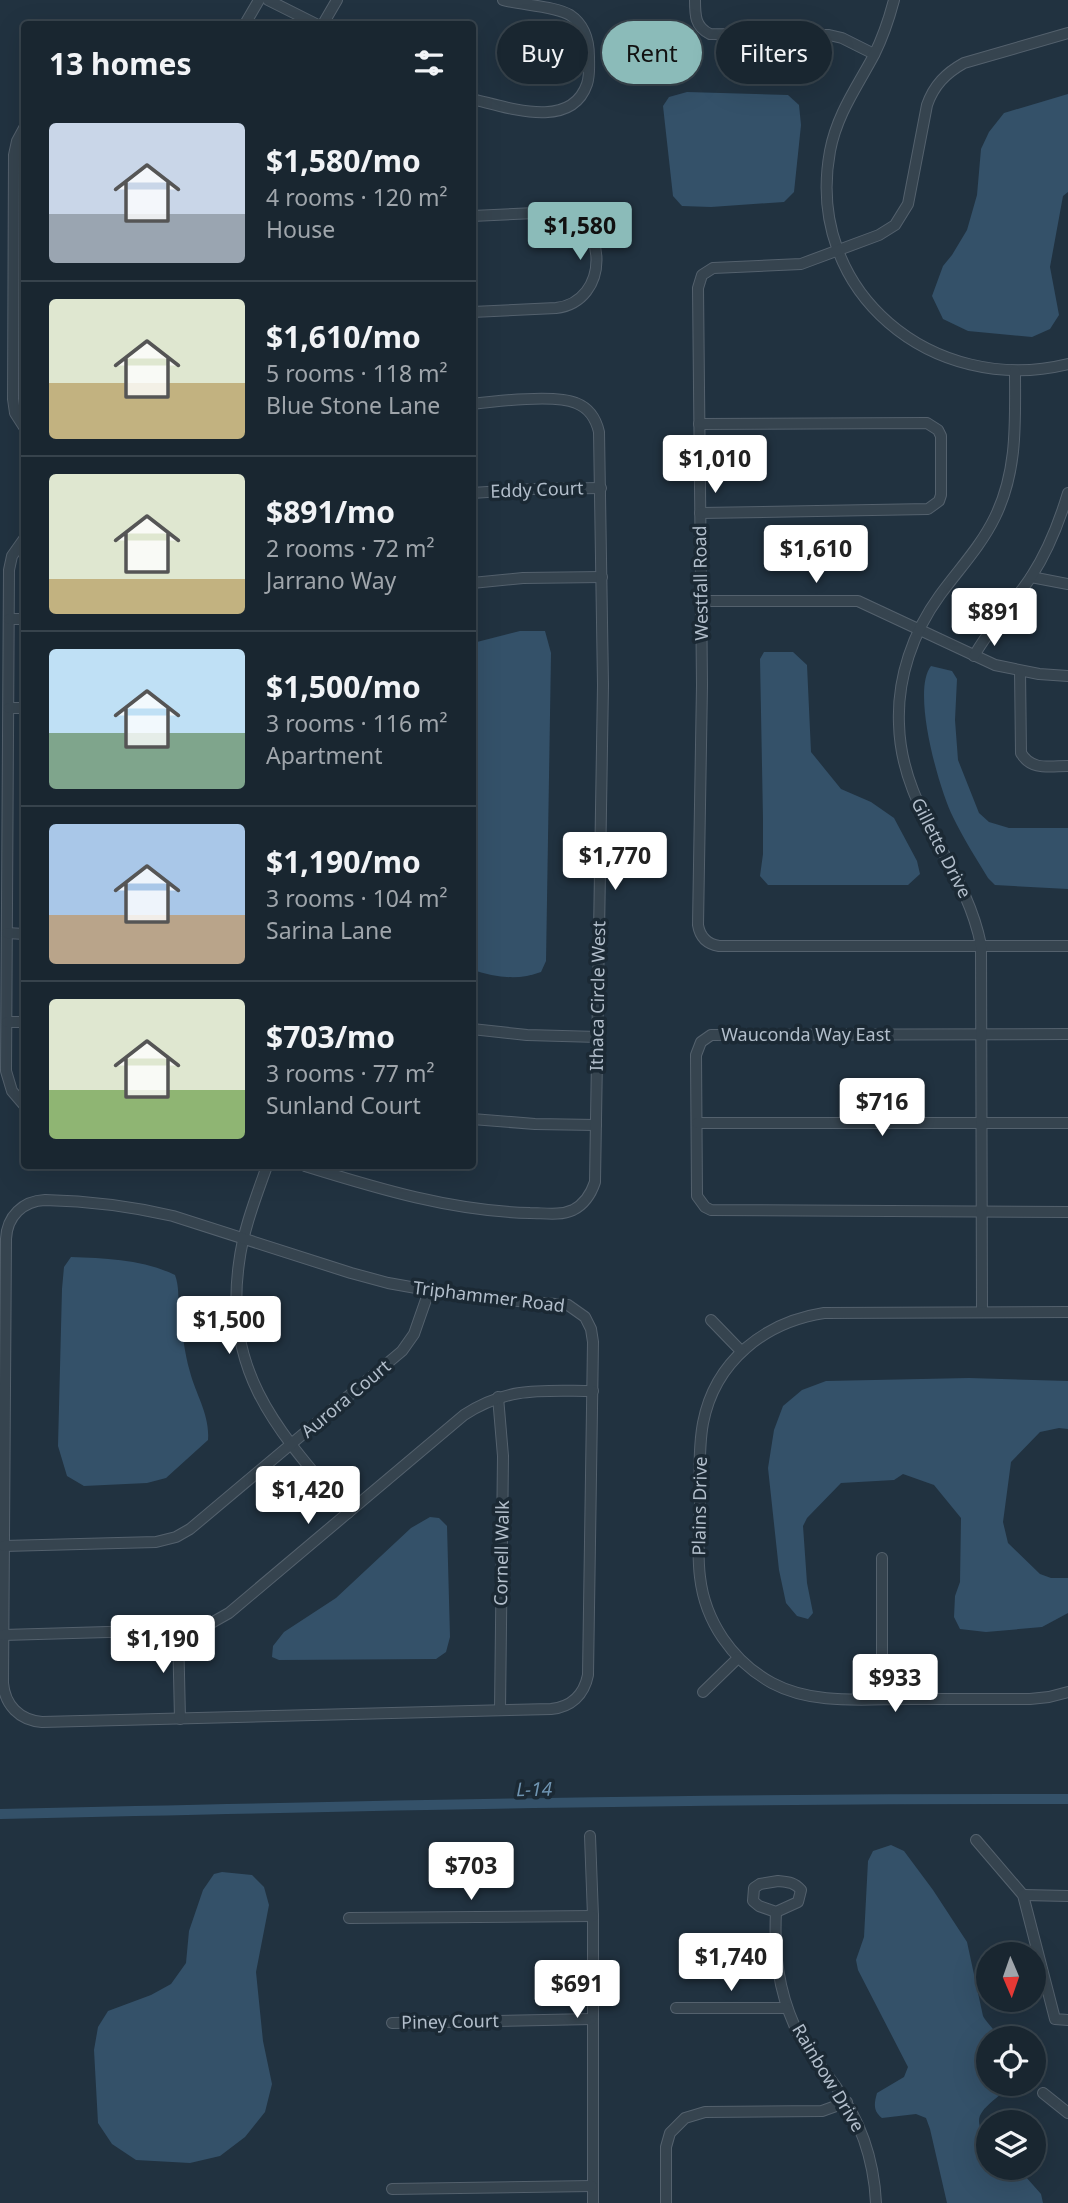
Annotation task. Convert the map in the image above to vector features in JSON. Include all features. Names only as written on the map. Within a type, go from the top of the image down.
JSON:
[{"type":"street","points":[[247,21],[258,0]]},
{"type":"street","points":[[268,0],[310,21]]},
{"type":"street","points":[[325,21],[337,0]]},
{"type":"street","points":[[476,100],[541,114],[558,111],[570,105],[581,96],[587,83],[588,43],[584,29],[575,19],[563,11],[503,0]]},
{"type":"street","points":[[695,0],[696,21],[710,34],[829,35],[842,38],[874,54]]},
{"type":"street","points":[[894,0],[874,54],[843,108],[830,150],[827,195],[839,250],[862,294],[893,327],[930,351],[958,363],[979,368],[1015,371],[1044,369],[1068,363]]},
{"type":"street","name":"Westfall Road","points":[[981,946],[719,946],[702,937],[698,925],[701,601],[698,288],[702,275],[713,268],[801,264],[885,232],[903,215],[910,197],[927,105],[936,86],[946,75],[971,61],[1068,33]]},
{"type":"street","points":[[21,134],[14,155],[13,399],[15,413],[21,422]]},
{"type":"street","points":[[476,216],[555,212],[569,215],[581,222],[590,232],[594,245],[595,269],[593,283],[586,293],[570,305],[476,312]]},
{"type":"street","name":"Gillette Drive","points":[[982,1312],[981,946],[973,911],[965,892],[921,812],[909,783],[901,752],[899,721],[900,697],[910,651],[919,630],[939,596],[984,537],[1004,495],[1015,441],[1015,371]]},
{"type":"street","name":"Ithaca Circle West","points":[[315,1169],[372,1187],[443,1204],[515,1212],[563,1213],[581,1205],[593,1188],[596,1175],[603,685],[600,432],[590,413],[580,405],[561,400],[476,404]]},
{"type":"street","points":[[699,424],[927,423],[937,430],[942,442],[941,495],[939,502],[928,509],[700,513]]},
{"type":"street","name":"Eddy Court","points":[[476,494],[601,488]]},
{"type":"street","points":[[974,656],[992,627],[1031,577],[1052,538],[1068,493]]},
{"type":"street","points":[[21,543],[10,563],[7,933],[7,1078],[12,1091],[21,1102]]},
{"type":"street","points":[[476,583],[523,578],[602,577]]},
{"type":"street","points":[[1031,577],[1068,584]]},
{"type":"street","points":[[701,601],[851,600],[995,665],[1020,671],[1068,676]]},
{"type":"street","points":[[9,619],[21,619]]},
{"type":"street","points":[[1020,671],[1021,753],[1024,759],[1035,766],[1068,766]]},
{"type":"street","points":[[9,708],[21,708]]},
{"type":"street","points":[[7,933],[21,933]]},
{"type":"street","points":[[981,946],[1068,946]]},
{"type":"street","points":[[7,1022],[21,1022]]},
{"type":"street","points":[[476,1029],[527,1035],[598,1037]]},
{"type":"street","name":"Wauconda Way East","points":[[1068,1034],[712,1035],[705,1038],[698,1048],[696,1123],[697,1196],[710,1210],[1068,1212]]},
{"type":"street","points":[[476,1119],[596,1125]]},
{"type":"street","points":[[696,1123],[1068,1123]]},
{"type":"street","points":[[266,1169],[243,1239],[236,1286],[242,1344],[257,1392],[278,1428],[348,1513]]},
{"type":"street","name":"Triphammer Road","points":[[38,1200],[84,1201],[173,1216],[243,1239],[351,1273],[429,1291],[493,1299],[562,1303],[585,1317],[593,1335],[589,1675],[576,1699],[557,1708],[42,1723],[28,1720],[12,1708],[5,1696],[3,1683],[5,1239],[8,1225],[15,1213],[38,1200]]},
{"type":"street","name":"Aurora Court","points":[[4,1546],[156,1542],[176,1537],[190,1529],[407,1346],[429,1291]]},
{"type":"street","name":"Plains Drive","points":[[1068,1312],[824,1312],[782,1324],[765,1333],[741,1351],[716,1385],[703,1422],[699,1564],[702,1590],[712,1620],[729,1647],[756,1673],[790,1691],[827,1698],[882,1699],[1030,1699],[1068,1692]]},
{"type":"street","points":[[711,1320],[741,1351]]},
{"type":"street","points":[[3,1635],[178,1630],[206,1626],[229,1613],[464,1415],[498,1397],[529,1391],[593,1391]]},
{"type":"street","name":"Cornell Walk","points":[[498,1397],[503,1456],[500,1710]]},
{"type":"street","points":[[882,1558],[882,1699]]},
{"type":"street","points":[[178,1630],[180,1719]]},
{"type":"street","points":[[703,1692],[738,1658]]},
{"type":"street","points":[[590,1836],[593,1916],[593,2203]]},
{"type":"street","points":[[976,1840],[1023,1895],[1055,2019],[1068,2020]]},
{"type":"street","points":[[778,1881],[797,1885],[801,1890],[798,1902],[776,1912],[753,1901],[754,1888],[760,1884],[778,1881]]},
{"type":"street","points":[[1023,1895],[1068,1896]]},
{"type":"street","name":"Rainbow Drive","points":[[776,1912],[777,1968],[787,2008],[803,2042],[855,2117],[869,2154],[876,2203]]},
{"type":"street","points":[[349,1918],[593,1916]]},
{"type":"street","points":[[676,2008],[787,2008]]},
{"type":"street","name":"Piney Court","points":[[392,2023],[592,2019]]},
{"type":"street","points":[[1046,2095],[1068,2113]]},
{"type":"street","points":[[666,2203],[666,2147],[670,2133],[685,2118],[705,2112],[822,2111],[847,2102]]},
{"type":"street","points":[[392,2189],[592,2186]]},
{"type":"water","points":[[687,92],[788,95],[799,105],[801,125],[794,192],[784,202],[711,207],[682,206],[673,196],[663,106],[669,97]]},
{"type":"water","points":[[1068,94],[1068,192],[1063,196],[1050,267],[1059,315],[1050,329],[1032,337],[968,331],[943,319],[932,296],[943,266],[967,230],[977,195],[981,149],[989,132],[1004,113]]},
{"type":"water","points":[[520,631],[545,631],[551,653],[546,961],[541,972],[532,975],[507,977],[476,971],[476,642]]},
{"type":"water","points":[[764,652],[793,652],[807,665],[811,752],[841,789],[871,802],[894,818],[917,861],[920,874],[908,885],[768,885],[760,876],[763,819],[760,659]]},
{"type":"water","points":[[931,666],[952,671],[957,679],[955,720],[958,760],[979,813],[989,822],[1009,828],[1068,828],[1068,889],[995,885],[988,878],[953,817],[935,764],[925,717],[924,696]]},
{"type":"water","points":[[71,1257],[138,1263],[175,1275],[186,1356],[205,1414],[208,1440],[166,1478],[147,1483],[84,1486],[67,1476],[58,1446],[62,1289],[64,1267]]},
{"type":"water","points":[[969,1378],[1068,1381],[1068,1429],[1040,1432],[1011,1462],[1003,1522],[1008,1543],[1040,1574],[1051,1578],[1068,1578],[1068,1613],[1042,1627],[986,1632],[960,1629],[954,1617],[955,1596],[960,1582],[961,1518],[934,1485],[903,1474],[894,1480],[841,1483],[807,1518],[803,1526],[807,1583],[813,1613],[808,1619],[797,1616],[786,1603],[779,1570],[768,1468],[774,1430],[783,1406],[802,1390],[826,1381]]},
{"type":"water","points":[[430,1517],[439,1518],[447,1526],[450,1637],[446,1652],[436,1659],[279,1660],[272,1657],[273,1646],[284,1632],[336,1598],[411,1528]]},
{"type":"water","points":[[891,1845],[904,1851],[967,1942],[976,1984],[976,2012],[982,2012],[991,2026],[976,2026],[976,2096],[998,2096],[983,2110],[976,2110],[976,2180],[1029,2180],[1041,2194],[1043,2203],[947,2203],[926,2118],[916,2114],[882,2118],[876,2110],[877,2093],[904,2077],[908,2067],[858,1970],[856,1960],[864,1937],[868,1861],[873,1851]]},
{"type":"water","points":[[222,1872],[252,1875],[264,1887],[269,1905],[256,1972],[263,2041],[272,2084],[265,2112],[245,2137],[220,2156],[190,2163],[136,2160],[112,2144],[98,2123],[94,2050],[98,2027],[108,2011],[151,1995],[171,1984],[186,1963],[189,1931],[203,1890],[214,1874]]},
{"type":"waterway","name":"L-14","points":[[0,1814],[668,1801],[1068,1799]]}]
